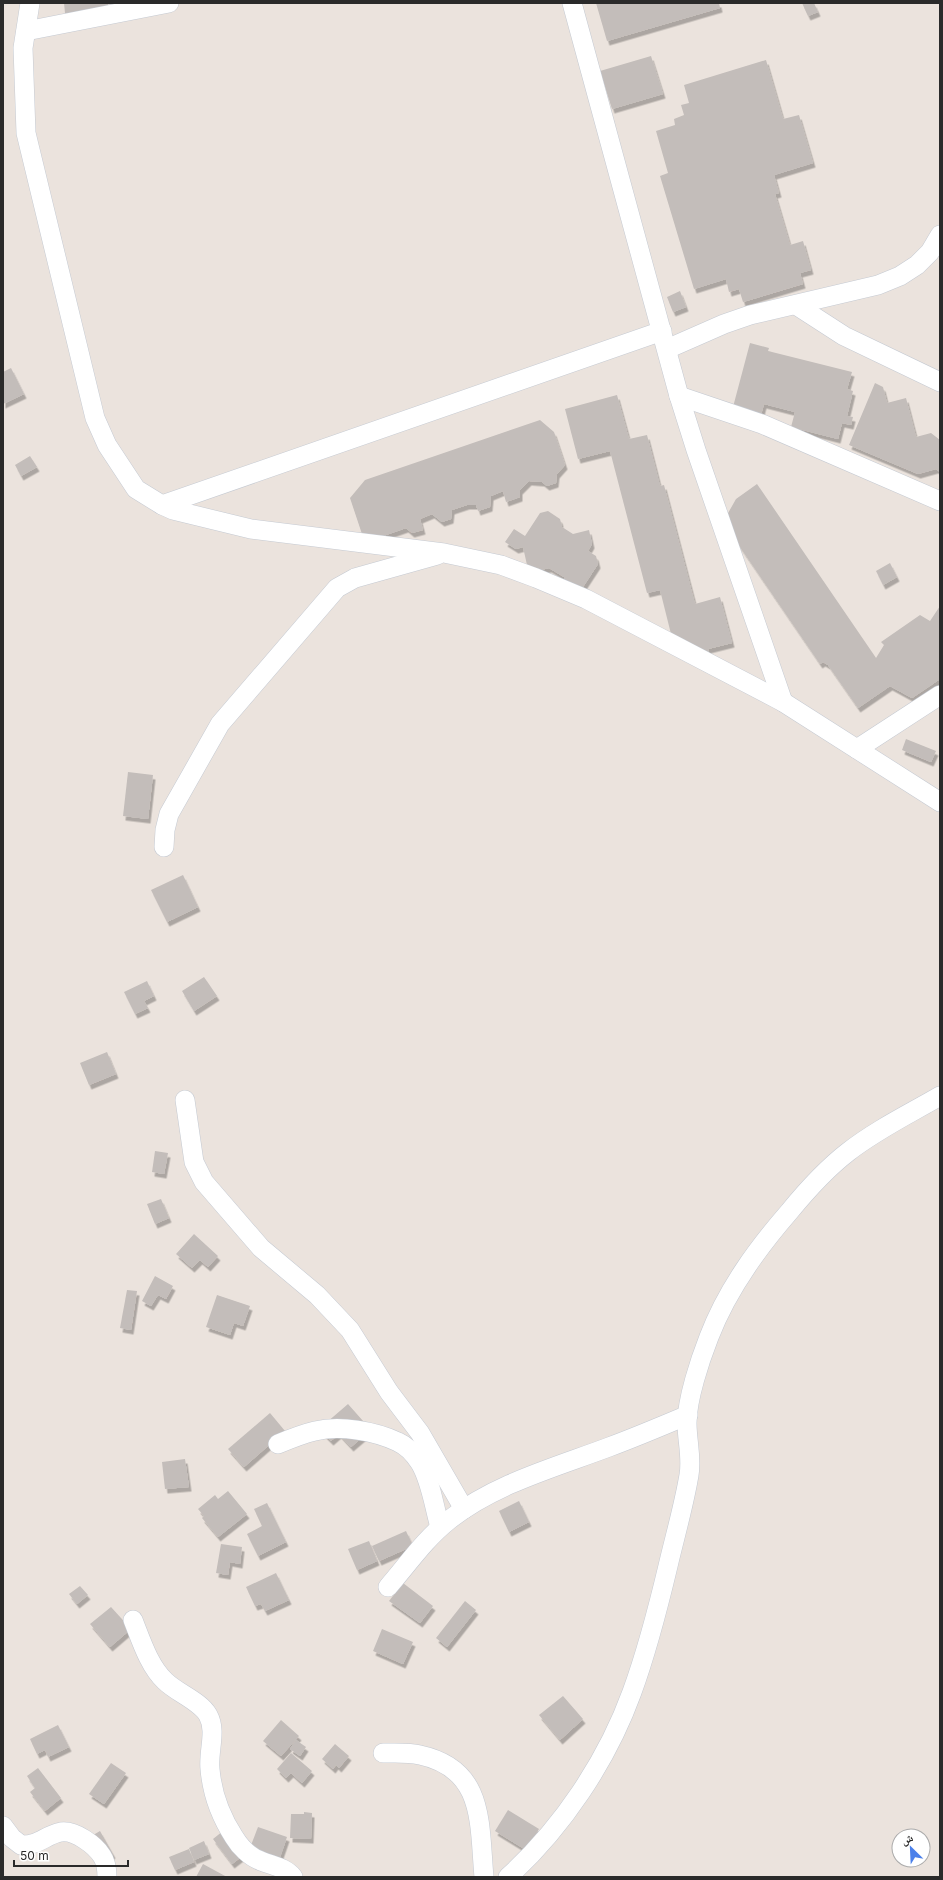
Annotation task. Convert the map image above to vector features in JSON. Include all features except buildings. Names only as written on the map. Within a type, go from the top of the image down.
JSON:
[{"type":"street","points":[[30,3],[23,48],[26,133],[95,418],[107,445],[136,489],[173,510],[251,529],[444,553],[501,565],[586,599],[783,702],[940,802]]},
{"type":"street","points":[[26,31],[169,3]]},
{"type":"street","points":[[572,3],[679,396],[696,450],[783,702]]},
{"type":"street","points":[[667,349],[724,324],[750,315],[878,285],[900,276],[917,265],[930,252],[940,235]]},
{"type":"street","points":[[796,305],[844,336],[940,382]]},
{"type":"street","points":[[162,505],[662,331]]},
{"type":"street","points":[[679,396],[762,424],[940,501]]},
{"type":"street","points":[[164,847],[165,830],[169,814],[220,724],[336,588],[355,578],[444,553]]},
{"type":"street","points":[[857,749],[940,695]]},
{"type":"street","points":[[508,1877],[542,1844],[568,1812],[601,1756],[631,1694],[660,1597],[690,1471],[688,1415],[699,1367],[711,1331],[725,1300],[742,1271],[763,1241],[803,1194],[831,1166],[849,1151],[940,1096]]},
{"type":"street","points":[[185,1100],[194,1162],[204,1182],[261,1248],[317,1295],[350,1330],[389,1392],[420,1434],[464,1509]]},
{"type":"street","points":[[388,1587],[428,1539],[440,1527],[464,1509],[520,1480],[688,1415]]},
{"type":"street","points":[[278,1444],[315,1430],[331,1428],[370,1433],[399,1442],[410,1451],[420,1464],[426,1478],[440,1527]]},
{"type":"street","points":[[132,1620],[144,1648],[161,1678],[174,1689],[204,1709],[209,1716],[212,1724],[210,1769],[214,1792],[221,1814],[239,1845],[252,1856],[283,1868],[293,1877]]},
{"type":"street","points":[[383,1753],[414,1754],[435,1759],[448,1766],[466,1782],[475,1800],[484,1877]]},
{"type":"street","points":[[3,1826],[12,1838],[21,1845],[36,1844],[58,1833],[73,1833],[91,1844],[102,1856],[107,1869],[107,1877]]}]
